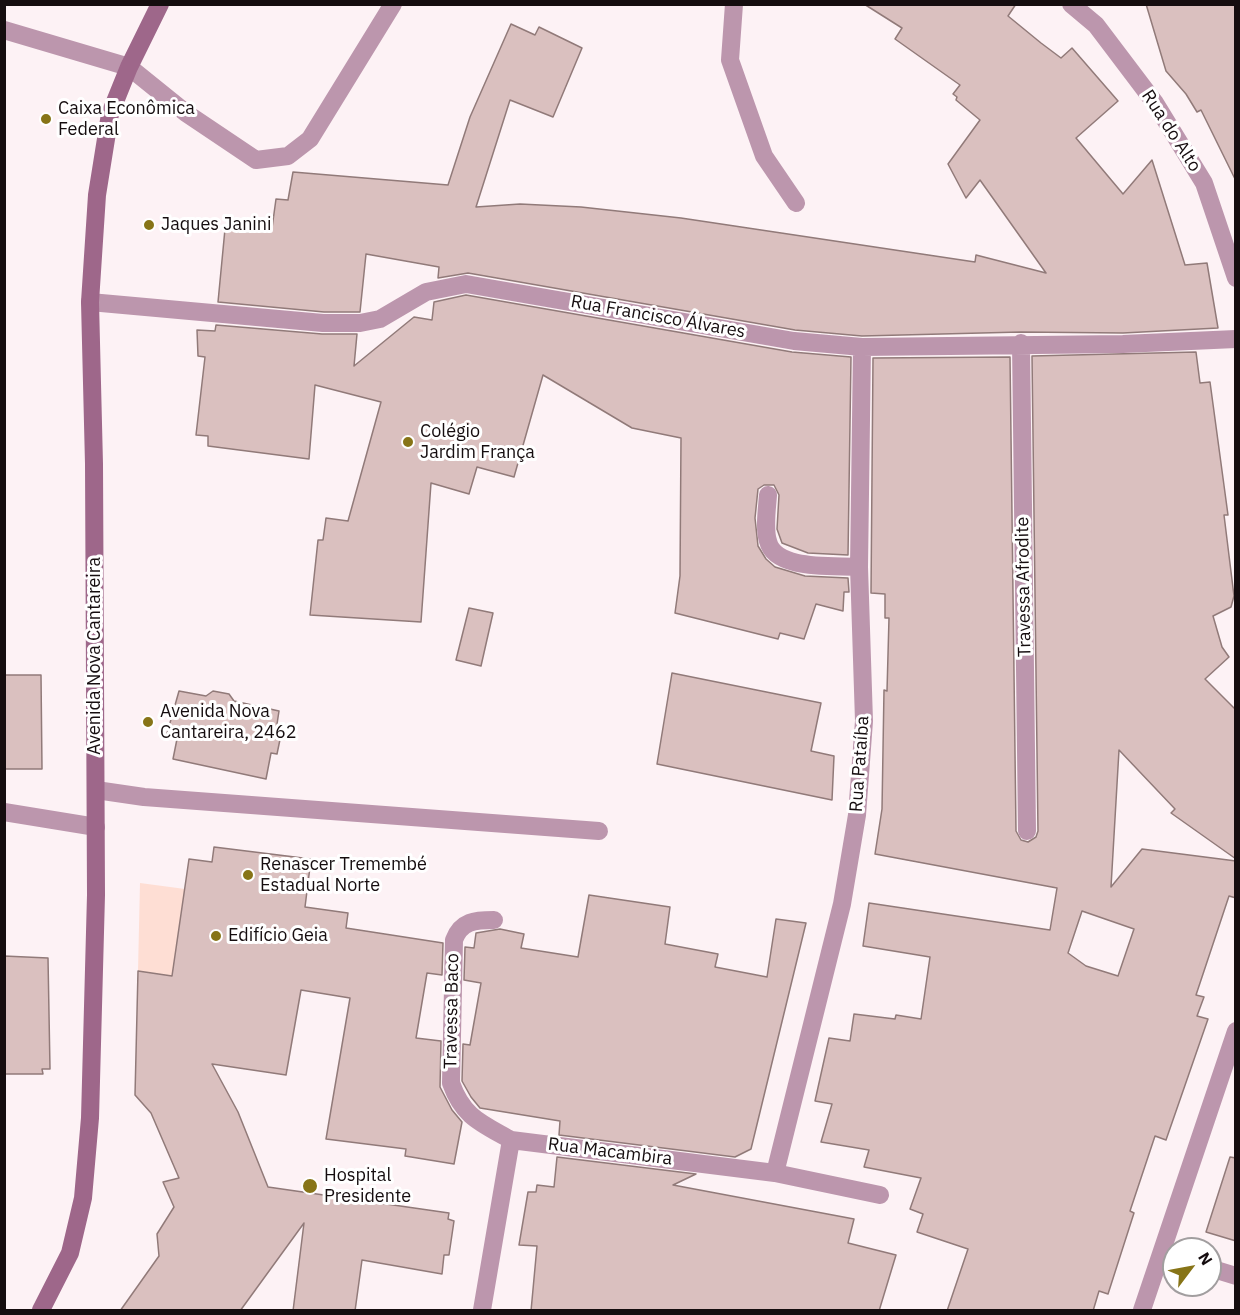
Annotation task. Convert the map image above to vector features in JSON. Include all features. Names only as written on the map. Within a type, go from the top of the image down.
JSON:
[{"type":"main road","name":"Avenida Nova Cantareira","points":[[41,1311],[70,1254],[83,1198],[88,1161],[96,895],[94,464],[90,302],[97,195],[110,114],[129,67],[160,4]]},
{"type":"street","points":[[4,30],[129,67],[186,113],[256,160],[288,156],[310,139],[393,4]]},
{"type":"street","points":[[734,4],[730,60],[764,156],[796,203]]},
{"type":"street","name":"Rua do Alto","points":[[1071,4],[1096,25],[1155,103],[1204,183],[1236,278]]},
{"type":"street","points":[[1094,4],[1096,25]]},
{"type":"street","name":"Rua Francisco Álvares","points":[[90,302],[322,323],[360,323],[380,319],[426,292],[445,286],[466,284],[794,341],[862,346],[1123,344],[1236,339]]},
{"type":"street","name":"Travessa Afrodite","points":[[1021,343],[1027,831]]},
{"type":"street","name":"Rua Pataíba","points":[[775,1173],[842,904],[857,814],[864,721],[860,567],[862,346]]},
{"type":"street","points":[[768,495],[767,540],[777,557],[789,562],[860,567]]},
{"type":"street","points":[[96,790],[144,797],[599,831]]},
{"type":"street","points":[[4,812],[96,827]]},
{"type":"street","name":"Travessa Baco","points":[[494,920],[477,920],[467,923],[458,929],[454,940],[451,1083],[458,1104],[475,1119],[511,1140]]},
{"type":"street","points":[[1172,1237],[1236,1031]]},
{"type":"street","points":[[482,1311],[511,1140]]},
{"type":"street","name":"Rua Macambira","points":[[511,1140],[775,1173],[880,1195]]},
{"type":"street","points":[[1142,1311],[1162,1265]]},
{"type":"shaded area","points":[[140,883],[185,889],[172,976],[138,971]]},
{"type":"building","points":[[864,4],[1016,4],[1008,16],[1041,43],[1061,58],[1072,48],[1118,101],[1076,138],[1123,194],[1152,160],[1185,265],[1207,263],[1218,328],[1123,333],[1021,332],[862,336],[795,330],[468,273],[438,278],[439,267],[366,254],[360,312],[324,312],[218,302],[225,229],[249,232],[250,226],[272,228],[276,199],[288,200],[293,172],[448,185],[470,117],[511,24],[535,35],[539,27],[582,48],[553,117],[510,100],[476,207],[520,204],[581,207],[681,218],[975,262],[976,255],[1046,273],[980,180],[966,198],[948,164],[980,120],[956,100],[957,97],[953,94],[960,85],[895,39],[902,28]]},
{"type":"building","points":[[1146,4],[1236,4],[1236,181],[1201,110],[1197,112],[1186,94],[1166,71]]},
{"type":"building","points":[[466,295],[792,352],[851,357],[848,555],[808,553],[782,543],[777,529],[779,495],[774,485],[764,485],[758,489],[755,518],[758,546],[766,559],[775,567],[805,576],[848,578],[849,592],[844,592],[843,611],[816,604],[804,639],[780,633],[778,639],[675,613],[680,576],[681,438],[632,428],[543,375],[514,477],[477,467],[469,494],[431,483],[421,622],[310,615],[318,540],[323,540],[326,518],[348,521],[381,402],[315,385],[309,459],[208,446],[208,436],[196,435],[205,357],[198,356],[197,330],[215,331],[216,325],[322,334],[357,334],[354,366],[414,317],[432,320],[434,302]]},
{"type":"building","points":[[1196,352],[1200,383],[1210,382],[1228,515],[1224,515],[1234,596],[1231,607],[1213,616],[1222,647],[1229,657],[1205,679],[1236,710],[1236,859],[1171,813],[1175,809],[1119,750],[1111,887],[1142,849],[1236,861],[1236,898],[1229,896],[1196,995],[1204,997],[1197,1016],[1208,1019],[1166,1140],[1155,1136],[1130,1211],[1134,1213],[1108,1294],[1099,1291],[1093,1311],[947,1311],[968,1249],[917,1232],[923,1214],[910,1209],[921,1178],[864,1167],[869,1150],[821,1142],[832,1104],[815,1101],[829,1038],[850,1041],[854,1014],[895,1019],[896,1015],[921,1019],[930,957],[863,946],[869,903],[1050,930],[1057,888],[875,854],[882,809],[884,690],[887,691],[889,618],[885,618],[885,594],[871,593],[873,358],[1010,357],[1016,831],[1021,840],[1028,842],[1036,837],[1038,831],[1032,356]],"holes":[[[1082,911],[1134,929],[1118,976],[1086,966],[1068,953]]]},
{"type":"building","points":[[469,608],[493,613],[481,666],[456,660]]},
{"type":"building","points":[[672,673],[821,703],[811,751],[834,756],[832,800],[657,764]]},
{"type":"building","points":[[4,675],[41,675],[42,769],[4,769]]},
{"type":"building","points":[[179,691],[206,696],[213,691],[229,694],[234,701],[279,711],[277,724],[283,725],[277,754],[271,753],[266,779],[173,759],[177,739],[166,737]]},
{"type":"building","points":[[214,847],[311,859],[305,907],[348,913],[346,928],[443,943],[442,975],[427,973],[416,1038],[441,1041],[440,1087],[452,1110],[462,1122],[454,1164],[405,1156],[406,1149],[326,1139],[350,998],[301,990],[286,1075],[212,1064],[238,1112],[268,1187],[449,1213],[448,1219],[454,1221],[449,1255],[444,1255],[442,1274],[362,1260],[355,1311],[293,1311],[304,1223],[240,1311],[120,1311],[159,1256],[157,1234],[174,1207],[163,1182],[179,1178],[151,1113],[135,1095],[138,971],[172,976],[189,859],[212,862]]},
{"type":"building","points":[[589,895],[670,907],[665,944],[718,954],[715,967],[767,977],[776,919],[806,923],[751,1149],[735,1157],[559,1135],[560,1121],[480,1108],[471,1097],[462,1081],[463,1044],[470,1045],[481,983],[464,980],[465,947],[474,948],[476,933],[500,929],[524,934],[521,948],[578,957]]},
{"type":"building","points":[[4,956],[48,958],[50,1069],[42,1069],[43,1074],[4,1074]]},
{"type":"building","points":[[557,1157],[696,1174],[673,1185],[854,1219],[848,1243],[896,1255],[879,1311],[531,1311],[537,1246],[519,1245],[528,1192],[536,1192],[537,1185],[554,1187]]},
{"type":"building","points":[[1230,1157],[1236,1158],[1236,1241],[1206,1232]]},
{"type":"place","name":"Caixa Econômica Federal","points":[[46,119]]},
{"type":"place","name":"Jaques Janini","points":[[149,225]]},
{"type":"place","name":"Colégio Jardim França","points":[[408,442]]},
{"type":"place","name":"Avenida Nova Cantareira, 2462","points":[[148,722]]},
{"type":"place","name":"Renascer Tremembé Estadual Norte","points":[[248,875]]},
{"type":"place","name":"Edifício Geia","points":[[216,936]]},
{"type":"place","name":"Hospital Presidente","points":[[310,1186]]}]
